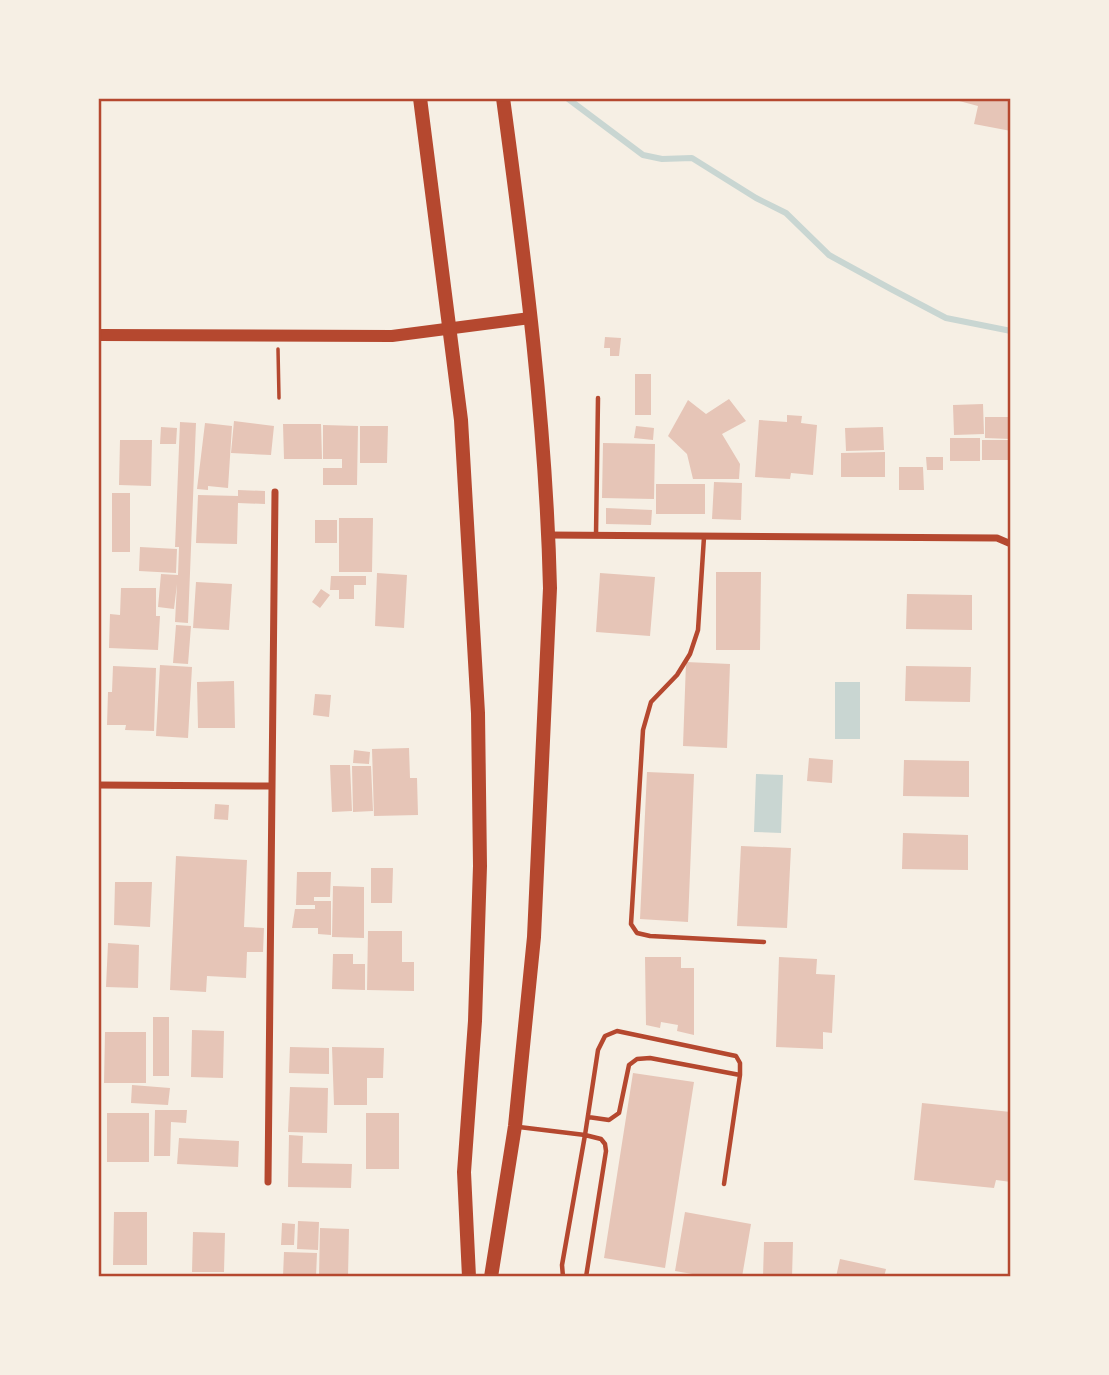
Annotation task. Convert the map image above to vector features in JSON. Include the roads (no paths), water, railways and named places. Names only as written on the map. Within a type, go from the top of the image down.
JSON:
[{"type":"main road","points":[[420,98],[461,420],[478,713],[480,866],[475,1021],[464,1172],[469,1277]]},
{"type":"main road","points":[[491,1277],[515,1126],[534,937],[550,588],[535,356],[525,255],[503,98]]},
{"type":"main road","points":[[98,335],[392,336],[530,318]]},
{"type":"street","points":[[268,1182],[275,492]]},
{"type":"street","points":[[548,535],[997,538],[1011,544]]},
{"type":"street","points":[[98,785],[272,786]]},
{"type":"lane","points":[[596,536],[598,398]]},
{"type":"lane","points":[[704,536],[698,630],[690,654],[677,675],[651,702],[643,730],[631,924],[637,933],[650,936],[764,942]]},
{"type":"lane","points":[[563,1277],[562,1265],[598,1050],[605,1036],[617,1031],[736,1056],[740,1063],[740,1075],[724,1184]]},
{"type":"lane","points":[[588,1117],[609,1120],[620,1113],[629,1065],[636,1059],[650,1058],[740,1075]]},
{"type":"lane","points":[[515,1126],[585,1135],[601,1139],[605,1144],[586,1277]]},
{"type":"waterway","points":[[567,98],[643,155],[662,159],[692,158],[756,198],[786,213],[829,255],[946,318],[1011,331]]}]
